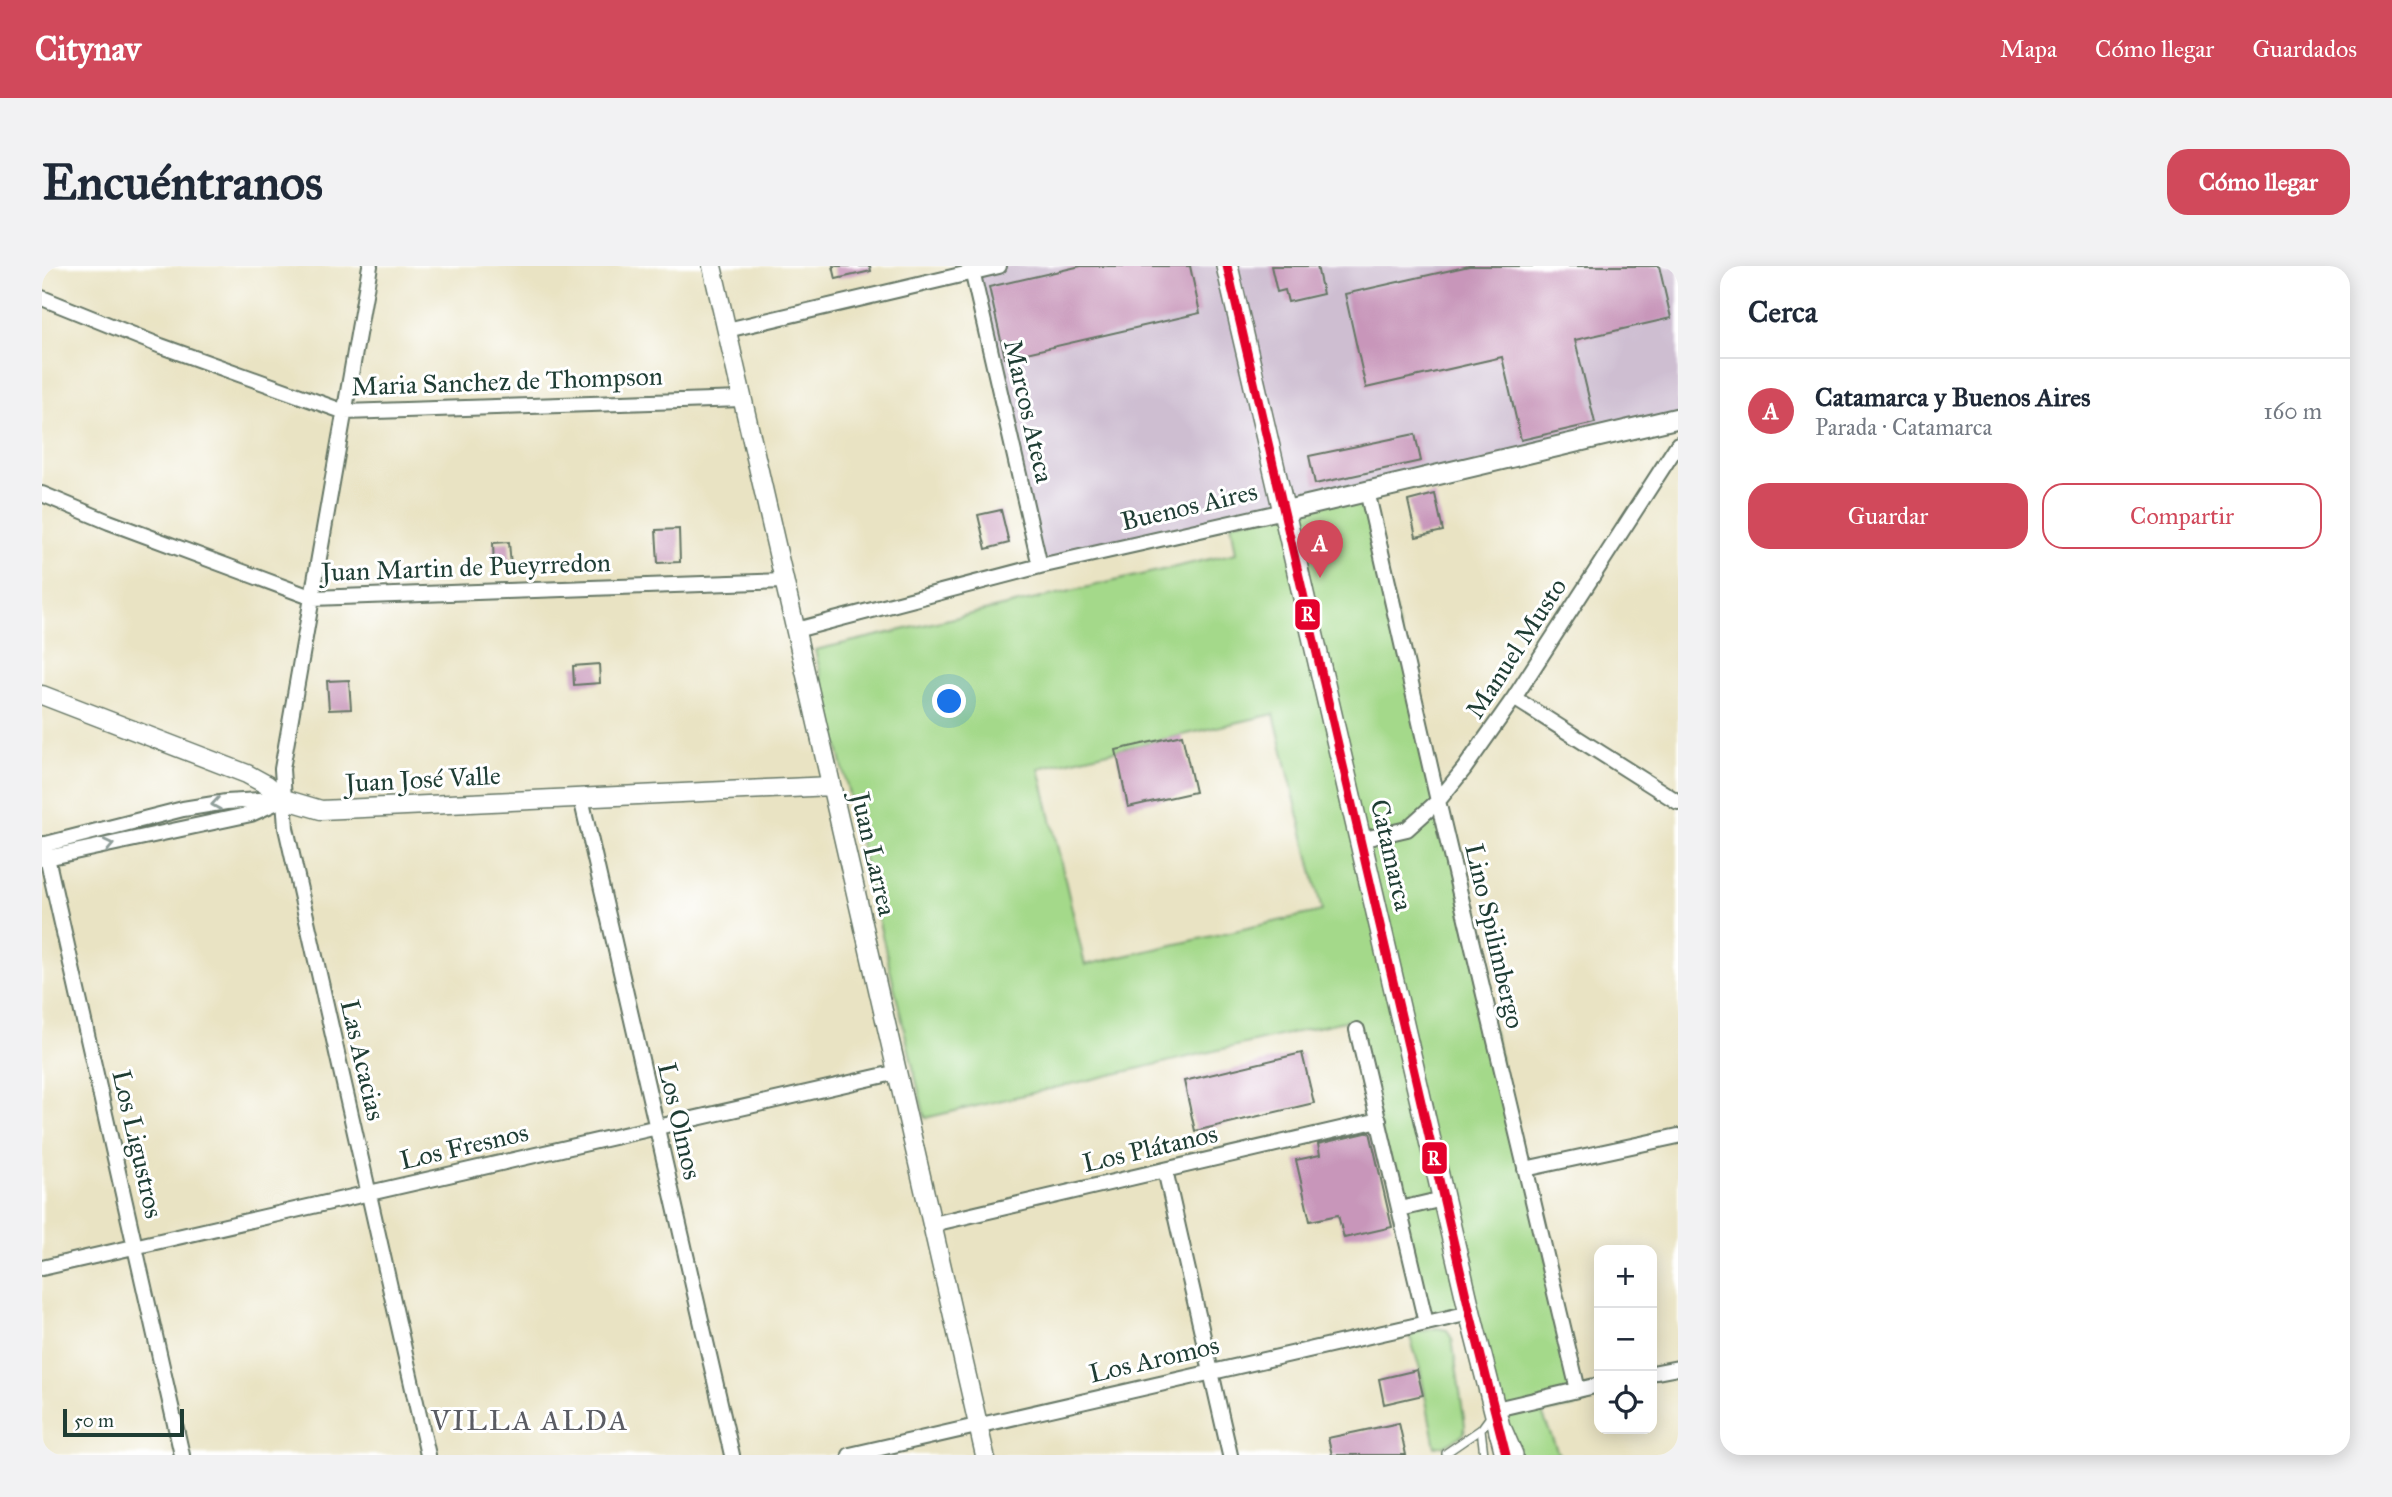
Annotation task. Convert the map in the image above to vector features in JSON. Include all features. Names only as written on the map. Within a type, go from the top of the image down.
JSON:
[{"type":"main road","name":"Catamarca","points":[[1227,266],[1443,1199],[1496,1409],[1500,1445]]},
{"type":"main road","name":"Buenos Aires","points":[[1283,511],[1678,418]]},
{"type":"street","name":"Las Acacias","points":[[369,266],[282,769],[286,828],[428,1455]]},
{"type":"street","name":"Juan Larrea","points":[[712,266],[985,1455]]},
{"type":"street","points":[[726,330],[972,269],[999,266]]},
{"type":"street","name":"Marcos Ateca","points":[[972,269],[1040,566]]},
{"type":"street","name":"Maria Sanchez de Thompson","points":[[42,298],[161,346],[345,412],[742,399]]},
{"type":"street","name":"Manuel Musto","points":[[1360,840],[1407,829],[1438,801],[1464,769],[1514,698],[1678,444]]},
{"type":"street","name":"Lino Spilimbergo","points":[[1367,491],[1578,1390]]},
{"type":"street","name":"Juan Martin de Pueyrredon","points":[[42,494],[108,522],[313,598],[784,581]]},
{"type":"street","name":"Buenos Aires","points":[[796,630],[1040,566],[1283,511]]},
{"type":"street","name":"Juan José Valle","points":[[42,695],[247,774],[284,799],[321,810],[831,786]]},
{"type":"street","points":[[1514,698],[1678,802]]},
{"type":"street","name":"Los Olmos","points":[[581,798],[732,1455]]},
{"type":"street","points":[[44,851],[251,814],[284,799]]},
{"type":"street","name":"Los Ligustros","points":[[44,851],[182,1455]]},
{"type":"street","points":[[1357,1030],[1426,1323]]},
{"type":"street","name":"Los Fresnos","points":[[42,1268],[898,1072]]},
{"type":"street","name":"Los Plátanos","points":[[933,1224],[1379,1120]]},
{"type":"street","points":[[1525,1169],[1678,1136]]},
{"type":"street","points":[[1165,1170],[1230,1455]]},
{"type":"street","points":[[1400,1209],[1443,1199]]},
{"type":"street","name":"Los Aromos","points":[[850,1455],[1470,1313]]},
{"type":"street","points":[[1657,1372],[1678,1368]]},
{"type":"street","points":[[1496,1409],[1594,1386]]},
{"type":"lane","points":[[1446,1455],[1500,1445]]},
{"type":"lane","points":[[1484,1455],[1500,1445]]},
{"type":"shaded area","points":[[971,266],[1678,266],[1678,418],[1040,566]]},
{"type":"green space","points":[[1367,491],[1581,1405],[1542,1413],[1559,1455],[1511,1455],[1470,1313],[1426,1323],[1357,1030],[1348,1020],[925,1118],[815,650],[1236,553],[1231,523]],"holes":[[[1274,714],[1322,911],[1085,965],[1039,768]]]},
{"type":"green space","points":[[1437,1328],[1447,1330],[1452,1339],[1465,1425],[1464,1434],[1445,1445],[1435,1447],[1420,1369],[1409,1334]]},
{"type":"building","points":[[833,266],[870,266],[871,271],[836,279]]},
{"type":"building","points":[[1081,266],[1190,266],[1200,313],[1005,358],[989,287]]},
{"type":"building","points":[[1271,266],[1317,266],[1323,294],[1288,302],[1285,290],[1277,292]]},
{"type":"building","points":[[1469,266],[1659,266],[1671,318],[1575,340],[1595,423],[1521,440],[1502,357],[1366,388],[1345,294]]},
{"type":"building","points":[[1415,434],[1421,461],[1315,484],[1309,456]]},
{"type":"building","points":[[1435,494],[1443,531],[1416,537],[1408,501]]},
{"type":"building","points":[[1001,510],[1009,543],[986,549],[978,515]]},
{"type":"building","points":[[679,529],[680,562],[658,563],[656,530]]},
{"type":"building","points":[[509,542],[511,566],[494,567],[493,543]]},
{"type":"building","points":[[599,664],[600,683],[574,685],[573,666]]},
{"type":"building","points":[[349,680],[351,709],[329,710],[327,681]]},
{"type":"building","points":[[1182,735],[1195,792],[1128,807],[1116,750]]},
{"type":"building","points":[[1302,1053],[1314,1103],[1195,1131],[1184,1081]]},
{"type":"building","points":[[1370,1132],[1392,1227],[1344,1238],[1338,1215],[1310,1221],[1296,1160],[1320,1155],[1318,1144]]},
{"type":"building","points":[[1417,1370],[1423,1395],[1384,1404],[1379,1379]]},
{"type":"building","points":[[1399,1423],[1406,1455],[1332,1455],[1328,1438]]},
{"type":"transit line","name":"R","points":[[1227,266],[1470,1313],[1506,1455]]},
{"type":"place","name":"Catamarca y Buenos Aires","points":[[1320,578]]},
{"type":"district","name":"VILLA ALDA","points":[[530,1420]]}]
